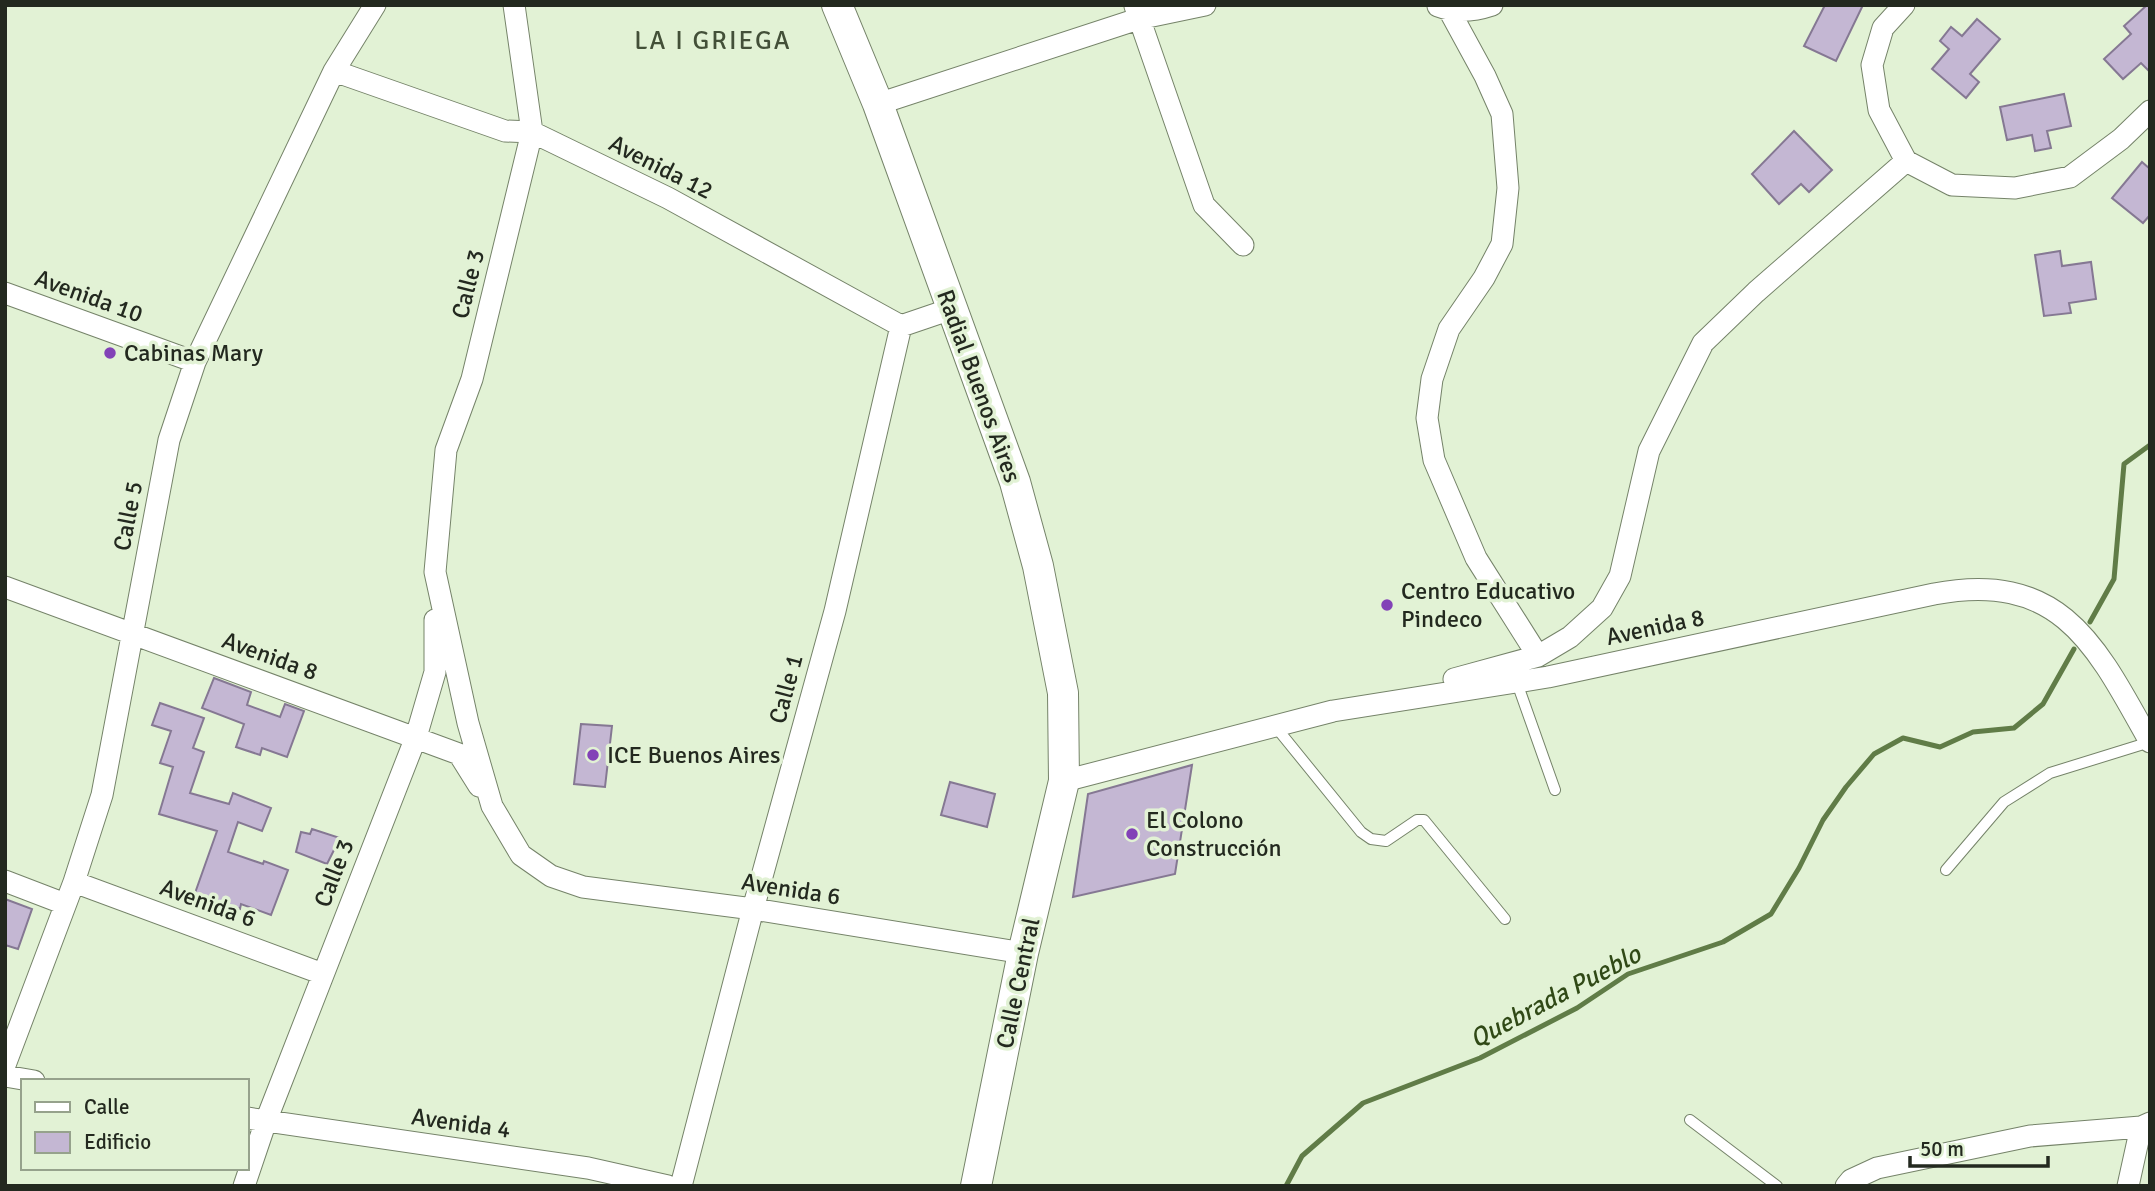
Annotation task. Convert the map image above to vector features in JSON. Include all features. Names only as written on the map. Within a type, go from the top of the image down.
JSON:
[{"type":"main road","name":"Radial Buenos Aires","points":[[837,5],[878,104],[1015,482],[1038,566],[1063,693],[1064,781]]},
{"type":"main road","name":"Calle Central","points":[[976,1186],[1023,953],[1064,781]]},
{"type":"street","name":"Calle 5","points":[[5,1065],[74,883],[103,795],[169,440],[195,362],[334,71],[375,5]]},
{"type":"street","name":"Calle 3","points":[[248,1164],[256,1119],[323,974],[416,737],[435,672],[435,572],[446,450],[472,379],[532,132],[514,5]]},
{"type":"street","points":[[878,104],[1137,12],[1205,5]]},
{"type":"street","points":[[1443,8],[1476,11],[1492,5]]},
{"type":"street","points":[[1904,5],[1883,28],[1872,65],[1879,110],[1906,162],[1952,185],[2015,188],[2070,177],[2120,139],[2150,111]]},
{"type":"street","points":[[1443,8],[1485,76],[1502,114],[1507,188],[1502,244],[1484,278],[1449,329],[1432,379],[1427,418],[1434,460],[1476,558],[1538,656]]},
{"type":"street","points":[[1137,12],[1204,205],[1243,245]]},
{"type":"street","name":"Avenida 12","points":[[334,71],[505,131],[532,132],[668,198],[901,326]]},
{"type":"street","points":[[1333,711],[1538,656],[1570,638],[1602,608],[1620,576],[1649,451],[1703,343],[1756,292],[1906,162]]},
{"type":"street","name":"Avenida 10","points":[[5,293],[195,362]]},
{"type":"street","points":[[901,326],[951,309]]},
{"type":"street","name":"Calle 1","points":[[681,1186],[753,909],[835,611],[901,326]]},
{"type":"street","name":"Calle 3","points":[[435,572],[468,723],[492,806],[521,855],[551,876]]},
{"type":"street","name":"Avenida 8","points":[[5,587],[459,754],[492,806]]},
{"type":"street","name":"Avenida 8","points":[[1064,781],[1333,711],[1548,677],[1934,594],[1980,588],[2004,590],[2030,599],[2050,608],[2070,623],[2092,645],[2110,671],[2148,736]]},
{"type":"street","name":"Avenida 6","points":[[551,876],[583,887],[753,909],[1023,953]]},
{"type":"street","points":[[5,881],[65,905]]},
{"type":"street","name":"Avenida 6","points":[[74,883],[323,974]]},
{"type":"street","points":[[5,1076],[22,1079]]},
{"type":"street","name":"Avenida 4","points":[[256,1119],[587,1177],[667,1186]]},
{"type":"street","points":[[1849,1183],[1877,1168],[2030,1136],[2145,1125],[2128,1186]]},
{"type":"lane","points":[[1516,680],[1555,790]]},
{"type":"lane","points":[[1275,726],[1361,832],[1371,839],[1386,841],[1417,820],[1424,820],[1505,919]]},
{"type":"lane","points":[[1946,870],[2004,802],[2050,773],[2148,736]]},
{"type":"lane","points":[[1690,1120],[1777,1186]]},
{"type":"building","points":[[1825,5],[1863,5],[1836,61],[1804,46]]},
{"type":"building","points":[[2150,5],[2150,72],[2141,63],[2123,79],[2104,59],[2131,34],[2124,26]]},
{"type":"building","points":[[1977,19],[2000,39],[1970,74],[1979,82],[1966,98],[1932,69],[1949,49],[1940,41],[1951,27],[1962,36]]},
{"type":"building","points":[[2064,94],[2071,126],[2047,131],[2051,148],[2035,151],[2032,135],[2007,140],[2000,107]]},
{"type":"building","points":[[1794,131],[1832,170],[1809,192],[1801,184],[1779,204],[1752,174]]},
{"type":"building","points":[[2142,162],[2150,169],[2150,215],[2143,223],[2112,198]]},
{"type":"building","points":[[2060,251],[2062,266],[2091,262],[2096,299],[2069,303],[2071,313],[2044,316],[2035,255]]},
{"type":"building","points":[[214,678],[251,692],[247,705],[280,717],[285,704],[304,711],[287,757],[262,748],[260,755],[236,747],[244,724],[202,708]]},
{"type":"building","points":[[160,703],[204,718],[193,748],[204,752],[190,793],[229,804],[233,793],[271,808],[262,831],[238,822],[228,852],[288,870],[271,915],[241,904],[240,909],[216,901],[214,905],[194,896],[217,831],[159,814],[173,767],[160,763],[171,731],[152,725]]},
{"type":"building","name":"ICE Buenos Aires","points":[[581,724],[612,726],[605,787],[574,784]]},
{"type":"building","name":"El Colono Construcción","points":[[1192,765],[1175,874],[1073,897],[1088,794]]},
{"type":"building","points":[[950,782],[995,794],[987,827],[941,815]]},
{"type":"building","points":[[312,829],[340,838],[327,864],[296,852],[301,832],[310,834]]},
{"type":"building","points":[[5,899],[32,909],[18,949],[5,945]]},
{"type":"waterway","name":"Quebrada Pueblo","points":[[2090,622],[2114,579],[2124,464],[2150,445]]},
{"type":"waterway","name":"Quebrada Pueblo","points":[[1286,1186],[1302,1156],[1363,1103],[1480,1058],[1577,1008],[1628,974],[1723,942],[1771,914],[1799,868],[1823,820],[1874,754],[1903,738],[1940,747],[1973,732],[2014,728],[2043,704],[2074,649]]},
{"type":"place","name":"Cabinas Mary","points":[[110,353]]},
{"type":"place","name":"Centro Educativo Pindeco","points":[[1387,605]]},
{"type":"place","name":"ICE Buenos Aires","points":[[593,755]]},
{"type":"place","name":"El Colono Construcción","points":[[1132,834]]},
{"type":"district","name":"LA I GRIEGA","points":[[713,40]]}]
